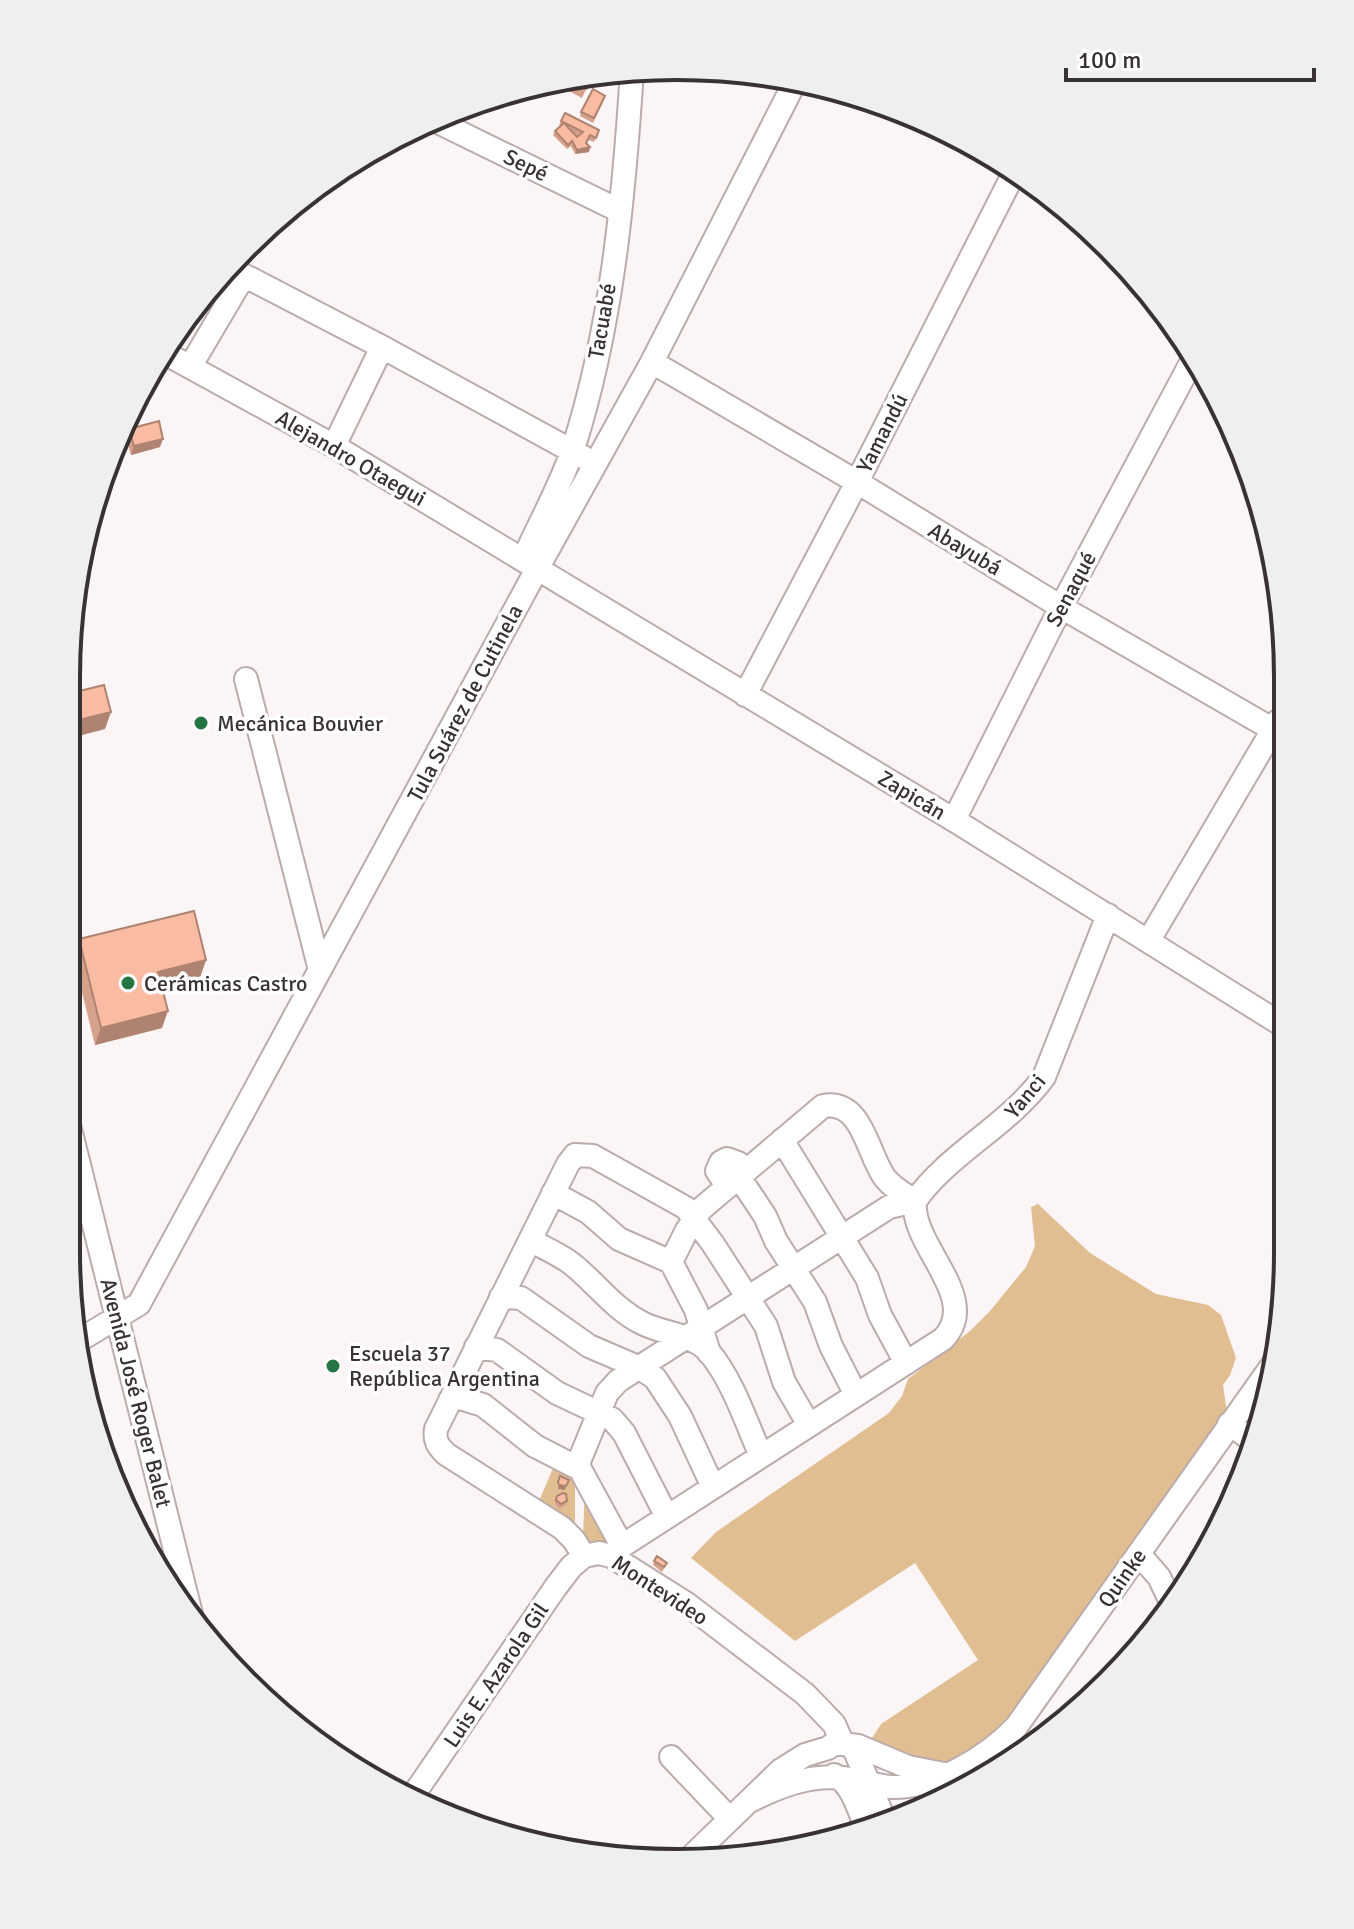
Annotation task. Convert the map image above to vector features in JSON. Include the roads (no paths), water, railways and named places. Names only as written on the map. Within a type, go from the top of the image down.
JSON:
[{"type":"street","name":"Tacuabé","points":[[530,565],[572,451],[592,377],[620,211],[631,82]]},
{"type":"street","name":"Tula Suárez de Cutinela","points":[[86,1336],[139,1304],[320,970],[530,565],[597,464],[652,362],[791,91]]},
{"type":"street","name":"Sepé","points":[[447,126],[620,211]]},
{"type":"street","name":"Yamandú","points":[[745,695],[1010,181]]},
{"type":"street","points":[[238,273],[597,464]]},
{"type":"street","points":[[190,367],[239,284],[248,278]]},
{"type":"street","points":[[334,446],[382,347]]},
{"type":"street","name":"Alejandro Otaegui","points":[[173,358],[334,446],[530,565]]},
{"type":"street","name":"Abayubá","points":[[652,362],[857,482],[1061,607],[1274,726]]},
{"type":"street","name":"Senaqué","points":[[954,820],[1061,607],[1188,369]]},
{"type":"street","name":"Zapicán","points":[[530,565],[954,820],[1274,1020]]},
{"type":"street","points":[[246,679],[320,970]]},
{"type":"street","points":[[1149,940],[1274,733]]},
{"type":"street","name":"Yanci","points":[[915,1201],[929,1181],[1009,1116],[1044,1077],[1108,915]]},
{"type":"street","points":[[671,1262],[701,1209],[823,1106],[840,1106],[854,1117],[884,1176],[902,1194],[915,1201]]},
{"type":"street","points":[[782,1140],[867,1278],[880,1315],[906,1363]]},
{"type":"street","points":[[450,1400],[571,1159],[575,1155],[586,1154],[601,1159],[686,1208],[766,1326],[784,1382],[809,1425]]},
{"type":"street","name":"Avenida José Roger Balet","points":[[80,1169],[117,1316],[169,1564]]},
{"type":"street","points":[[736,1179],[765,1216],[776,1241],[820,1311],[831,1346],[856,1395]]},
{"type":"street","points":[[553,1193],[588,1212],[619,1239],[671,1262],[696,1310],[694,1334],[725,1378],[761,1456]]},
{"type":"street","points":[[580,1459],[598,1411],[612,1386],[841,1236],[889,1207],[915,1201]]},
{"type":"street","points":[[450,1400],[460,1398],[483,1405],[535,1446],[580,1469],[616,1551],[951,1331],[956,1312],[950,1288],[916,1220],[915,1201]]},
{"type":"street","points":[[530,1240],[572,1265],[631,1317],[661,1332],[694,1334]]},
{"type":"street","points":[[501,1297],[521,1298],[589,1346],[640,1368],[655,1378],[671,1399],[713,1487]]},
{"type":"street","points":[[476,1347],[497,1350],[557,1393],[612,1419],[624,1433],[667,1517]]},
{"type":"street","name":"Quinke","points":[[748,1802],[797,1782],[840,1778],[908,1786],[924,1783],[983,1757],[1016,1727],[1260,1382]]},
{"type":"street","name":"Montevideo","points":[[450,1400],[436,1429],[436,1442],[446,1454],[562,1528],[584,1556],[616,1551],[774,1670],[824,1712],[834,1724],[844,1748]]},
{"type":"street","points":[[1229,1424],[1245,1435]]},
{"type":"street","points":[[1139,1554],[1159,1577],[1167,1593]]},
{"type":"street","name":"Luis E. Azarola Gil","points":[[417,1789],[555,1588],[584,1556]]},
{"type":"street","points":[[863,1819],[855,1800],[840,1778],[827,1770],[824,1762],[844,1748],[866,1748],[908,1767],[945,1774]]},
{"type":"street","points":[[840,1778],[851,1773],[844,1748]]},
{"type":"street","points":[[844,1748],[870,1783],[882,1812]]},
{"type":"street","name":"Quinke","points":[[700,1848],[794,1760],[844,1748]]},
{"type":"street","points":[[671,1757],[730,1819]]},
{"type":"place","name":"Mecánica Bouvier","points":[[201,723]]},
{"type":"place","name":"Cerámicas Castro","points":[[128,983]]},
{"type":"place","name":"Escuela 37 República Argentina","points":[[333,1366]]}]
